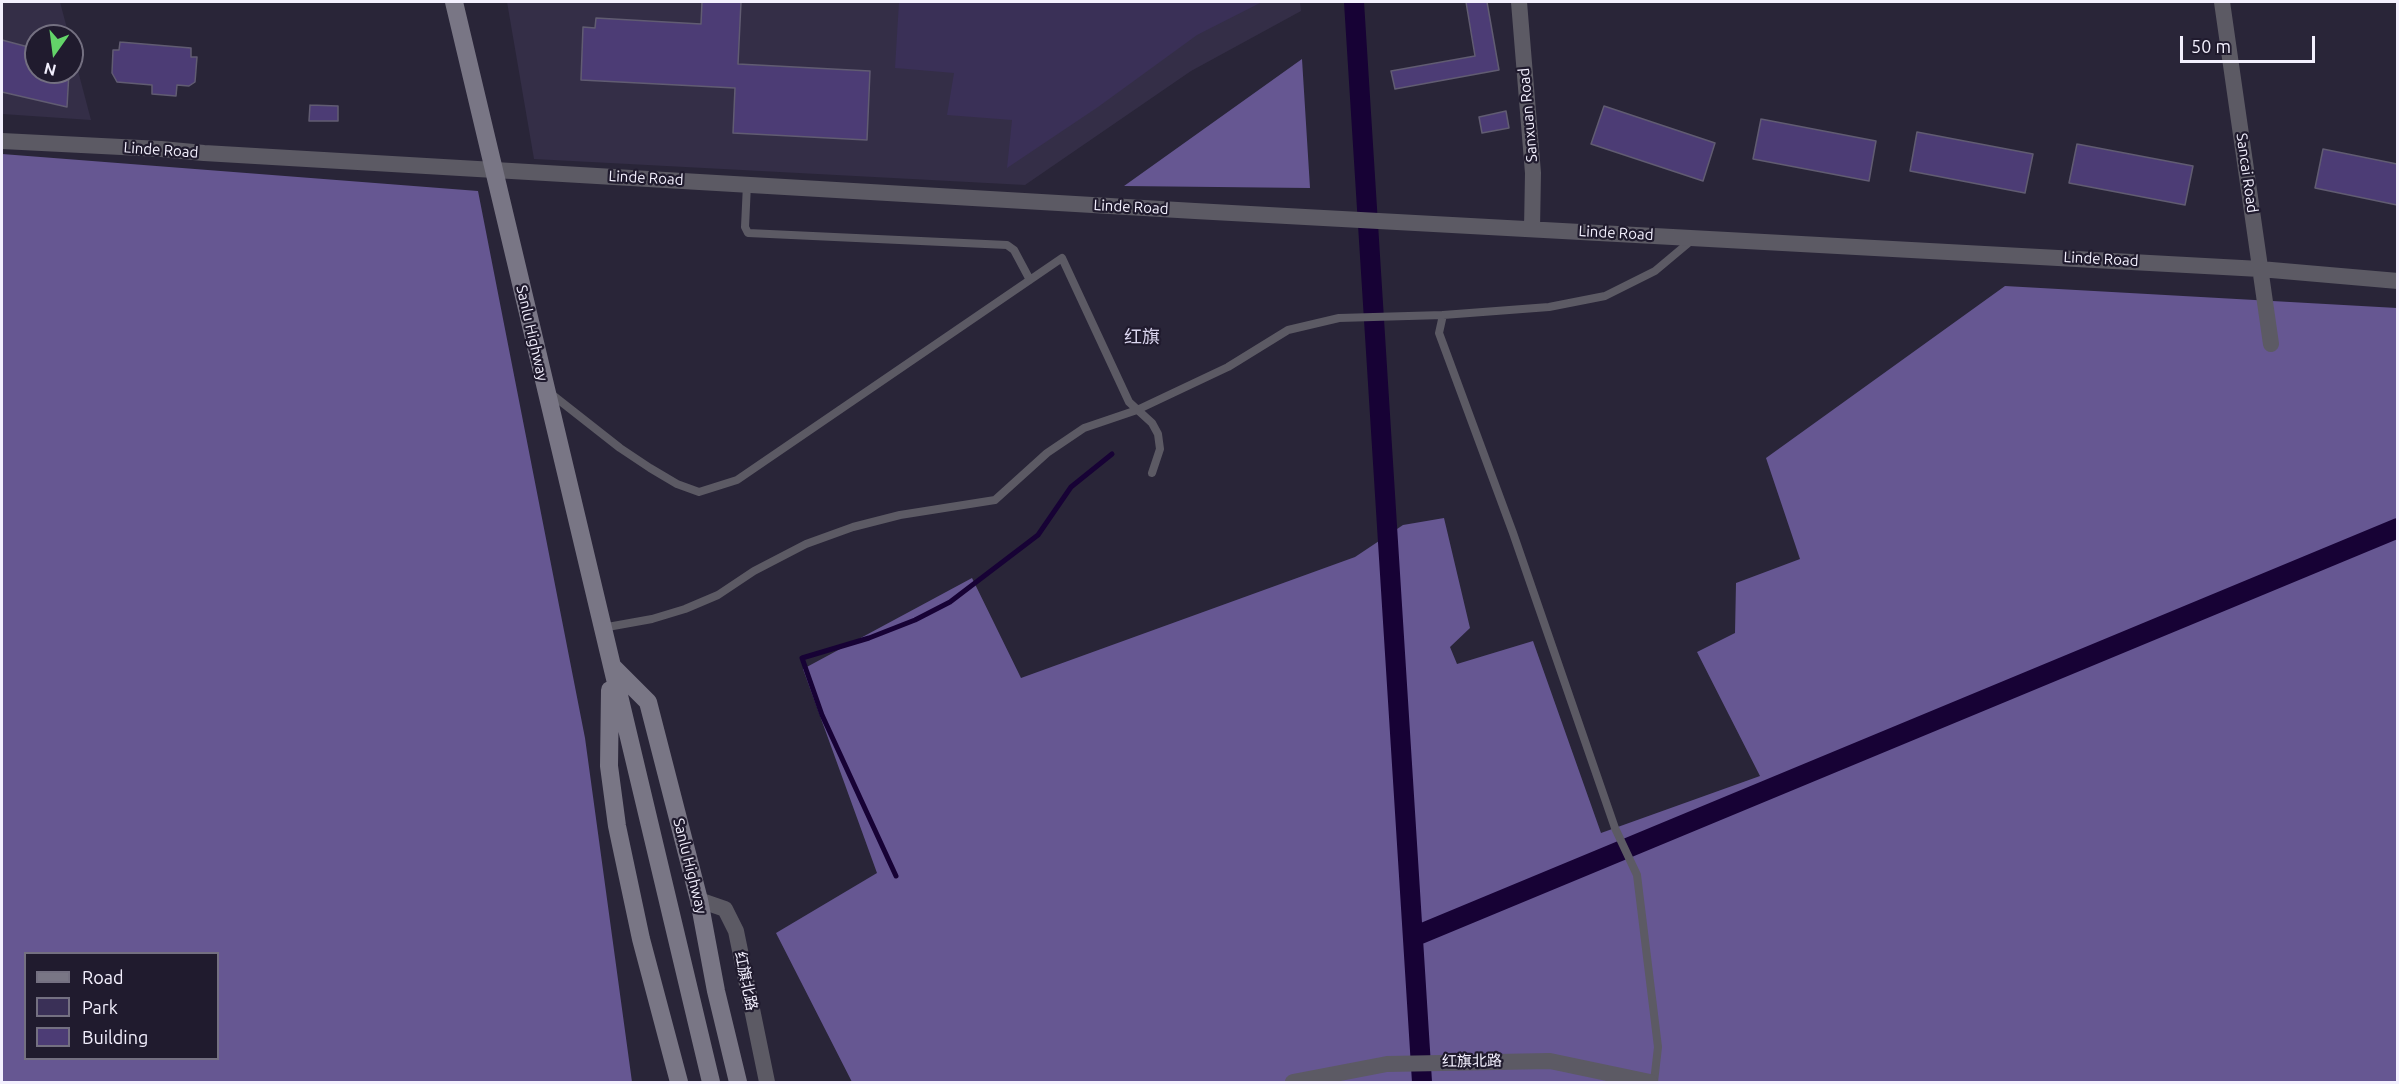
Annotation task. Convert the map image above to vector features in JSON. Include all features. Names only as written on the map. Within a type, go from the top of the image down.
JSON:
[{"type":"main road","name":"Sanlu Highway","points":[[454,2],[711,1083]]},
{"type":"main road","name":"Sanlu Highway","points":[[611,664],[648,702],[699,900],[716,991],[738,1083]]},
{"type":"main road","name":"Sanlu Highway","points":[[611,664],[609,766],[617,826],[641,939],[680,1083]]},
{"type":"street","name":"Sanxuan Road","points":[[1519,2],[1533,173],[1532,229]]},
{"type":"street","name":"Sancai Road","points":[[2222,2],[2271,344]]},
{"type":"street","name":"Linde Road","points":[[2,141],[998,200],[2260,268],[2397,281]]},
{"type":"street","name":"红旗北路","points":[[699,900],[725,909],[736,931],[767,1083]]},
{"type":"street","name":"红旗北路","points":[[1293,1083],[1387,1064],[1451,1061],[1550,1061],[1652,1083]]},
{"type":"lane","points":[[747,184],[745,227],[748,233],[1007,245],[1014,250],[1030,280]]},
{"type":"lane","points":[[602,628],[652,619],[685,609],[718,595],[754,571],[806,544],[853,527],[900,515],[995,500],[1047,453],[1084,428],[1137,410],[1228,367],[1288,330],[1339,318],[1443,315],[1549,307],[1605,296],[1655,271],[1695,237]]},
{"type":"lane","points":[[545,390],[630,455],[677,484],[699,492],[737,480],[1062,258],[1128,402],[1152,423],[1158,434],[1160,449],[1152,473]]},
{"type":"lane","points":[[1443,315],[1439,333],[1517,544],[1615,828],[1637,875],[1658,1047],[1652,1083]]},
{"type":"shaded area","points":[[2,2],[60,2],[66,24],[24,24],[24,84],[82,84],[91,120],[2,114]]},
{"type":"shaded area","points":[[507,2],[1300,2],[1301,11],[1191,71],[1025,185],[534,159]]},
{"type":"shaded area","points":[[1302,59],[1310,188],[1124,186]]},
{"type":"shaded area","points":[[2,154],[478,191],[585,738],[632,1082],[2,1082]]},
{"type":"shaded area","points":[[2005,286],[2397,308],[2397,1082],[852,1082],[776,933],[877,873],[803,669],[972,578],[1021,678],[1355,557],[1403,525],[1444,518],[1470,628],[1450,647],[1457,664],[1533,641],[1601,833],[1760,776],[1697,652],[1735,633],[1736,583],[1800,559],[1766,458]]},
{"type":"green space","points":[[899,2],[1262,2],[1197,35],[1098,107],[1007,168],[1012,120],[947,115],[954,73],[895,68]]},
{"type":"building","points":[[702,2],[741,2],[738,64],[870,71],[867,140],[733,133],[735,88],[581,80],[583,27],[595,28],[596,18],[701,24]]},
{"type":"building","points":[[1466,2],[1487,2],[1499,70],[1395,89],[1391,71],[1475,56]]},
{"type":"building","points":[[2,40],[24,46],[24,84],[68,84],[67,107],[2,92]]},
{"type":"building","points":[[120,42],[191,48],[191,57],[197,57],[195,82],[189,86],[177,85],[176,96],[152,94],[152,85],[117,82],[112,73],[113,50],[119,50]]},
{"type":"building","points":[[310,105],[338,106],[338,121],[309,121]]},
{"type":"building","points":[[1604,106],[1715,143],[1703,181],[1591,144]]},
{"type":"building","points":[[1506,111],[1509,128],[1482,133],[1479,117]]},
{"type":"building","points":[[1761,119],[1876,141],[1869,181],[1753,159]]},
{"type":"building","points":[[1917,132],[2033,154],[2025,193],[1910,171]]},
{"type":"building","points":[[2077,144],[2193,166],[2185,205],[2069,183]]},
{"type":"building","points":[[2323,149],[2397,164],[2397,205],[2315,188]]},
{"type":"waterway","points":[[1354,2],[1422,1082]]},
{"type":"waterway","points":[[896,876],[822,715],[802,658],[869,638],[915,620],[950,602],[1038,535],[1071,487],[1112,454]]},
{"type":"waterway","points":[[1413,937],[2398,528]]},
{"type":"district","name":"红旗","points":[[1142,337]]}]
